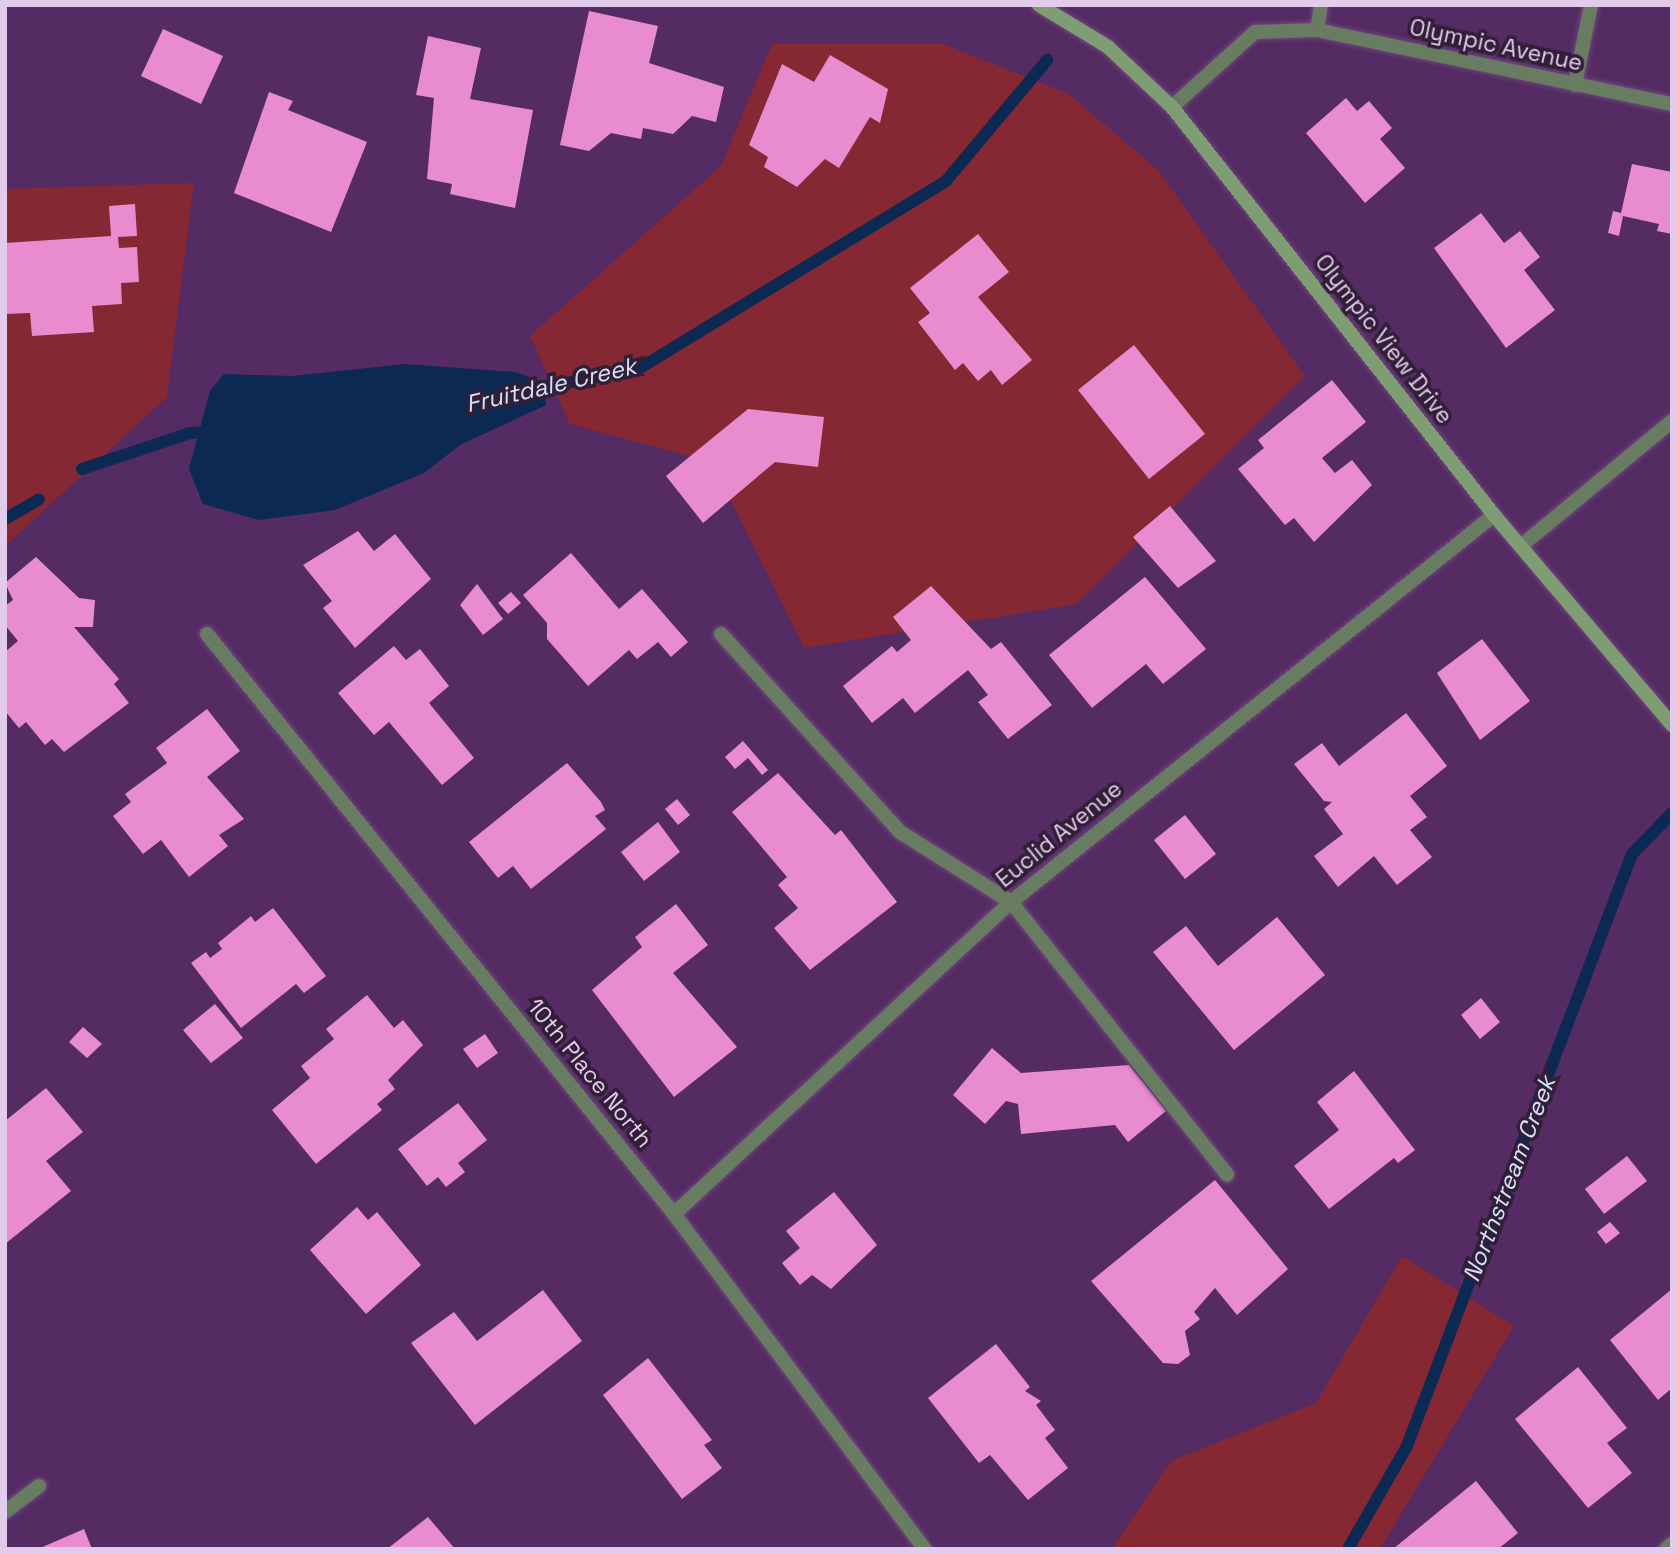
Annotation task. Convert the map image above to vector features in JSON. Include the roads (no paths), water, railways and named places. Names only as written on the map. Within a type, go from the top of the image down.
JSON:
[{"type":"main road","name":"Olympic View Drive","points":[[1039,5],[1108,47],[1172,107],[1494,515],[1672,725]]},
{"type":"street","points":[[1317,30],[1321,5]]},
{"type":"street","points":[[1575,85],[1591,5]]},
{"type":"street","name":"Olympic Avenue","points":[[1172,107],[1255,32],[1317,30],[1672,104]]},
{"type":"street","points":[[1521,546],[1672,421]]},
{"type":"street","name":"Euclid Avenue","points":[[674,1214],[1011,902],[1494,515]]},
{"type":"street","name":"10th Place North","points":[[206,634],[674,1214],[925,1549]]},
{"type":"street","points":[[721,634],[901,832],[1011,902],[1227,1175]]},
{"type":"street","points":[[5,1512],[39,1486]]},
{"type":"street","points":[[1665,1549],[1672,1544]]},
{"type":"water","points":[[405,364],[515,372],[544,382],[546,405],[460,445],[424,473],[335,510],[259,520],[203,504],[189,469],[210,391],[224,374],[292,376]]},
{"type":"waterway","name":"Fruitdale Creek","points":[[528,391],[640,368],[946,181],[1047,60]]},
{"type":"waterway","name":"Fruitdale Creek","points":[[82,469],[190,433],[216,431]]},
{"type":"waterway","name":"Fruitdale Creek","points":[[5,519],[39,499]]},
{"type":"waterway","name":"Northstream Creek","points":[[1348,1549],[1407,1446],[1632,854],[1672,813]]}]
